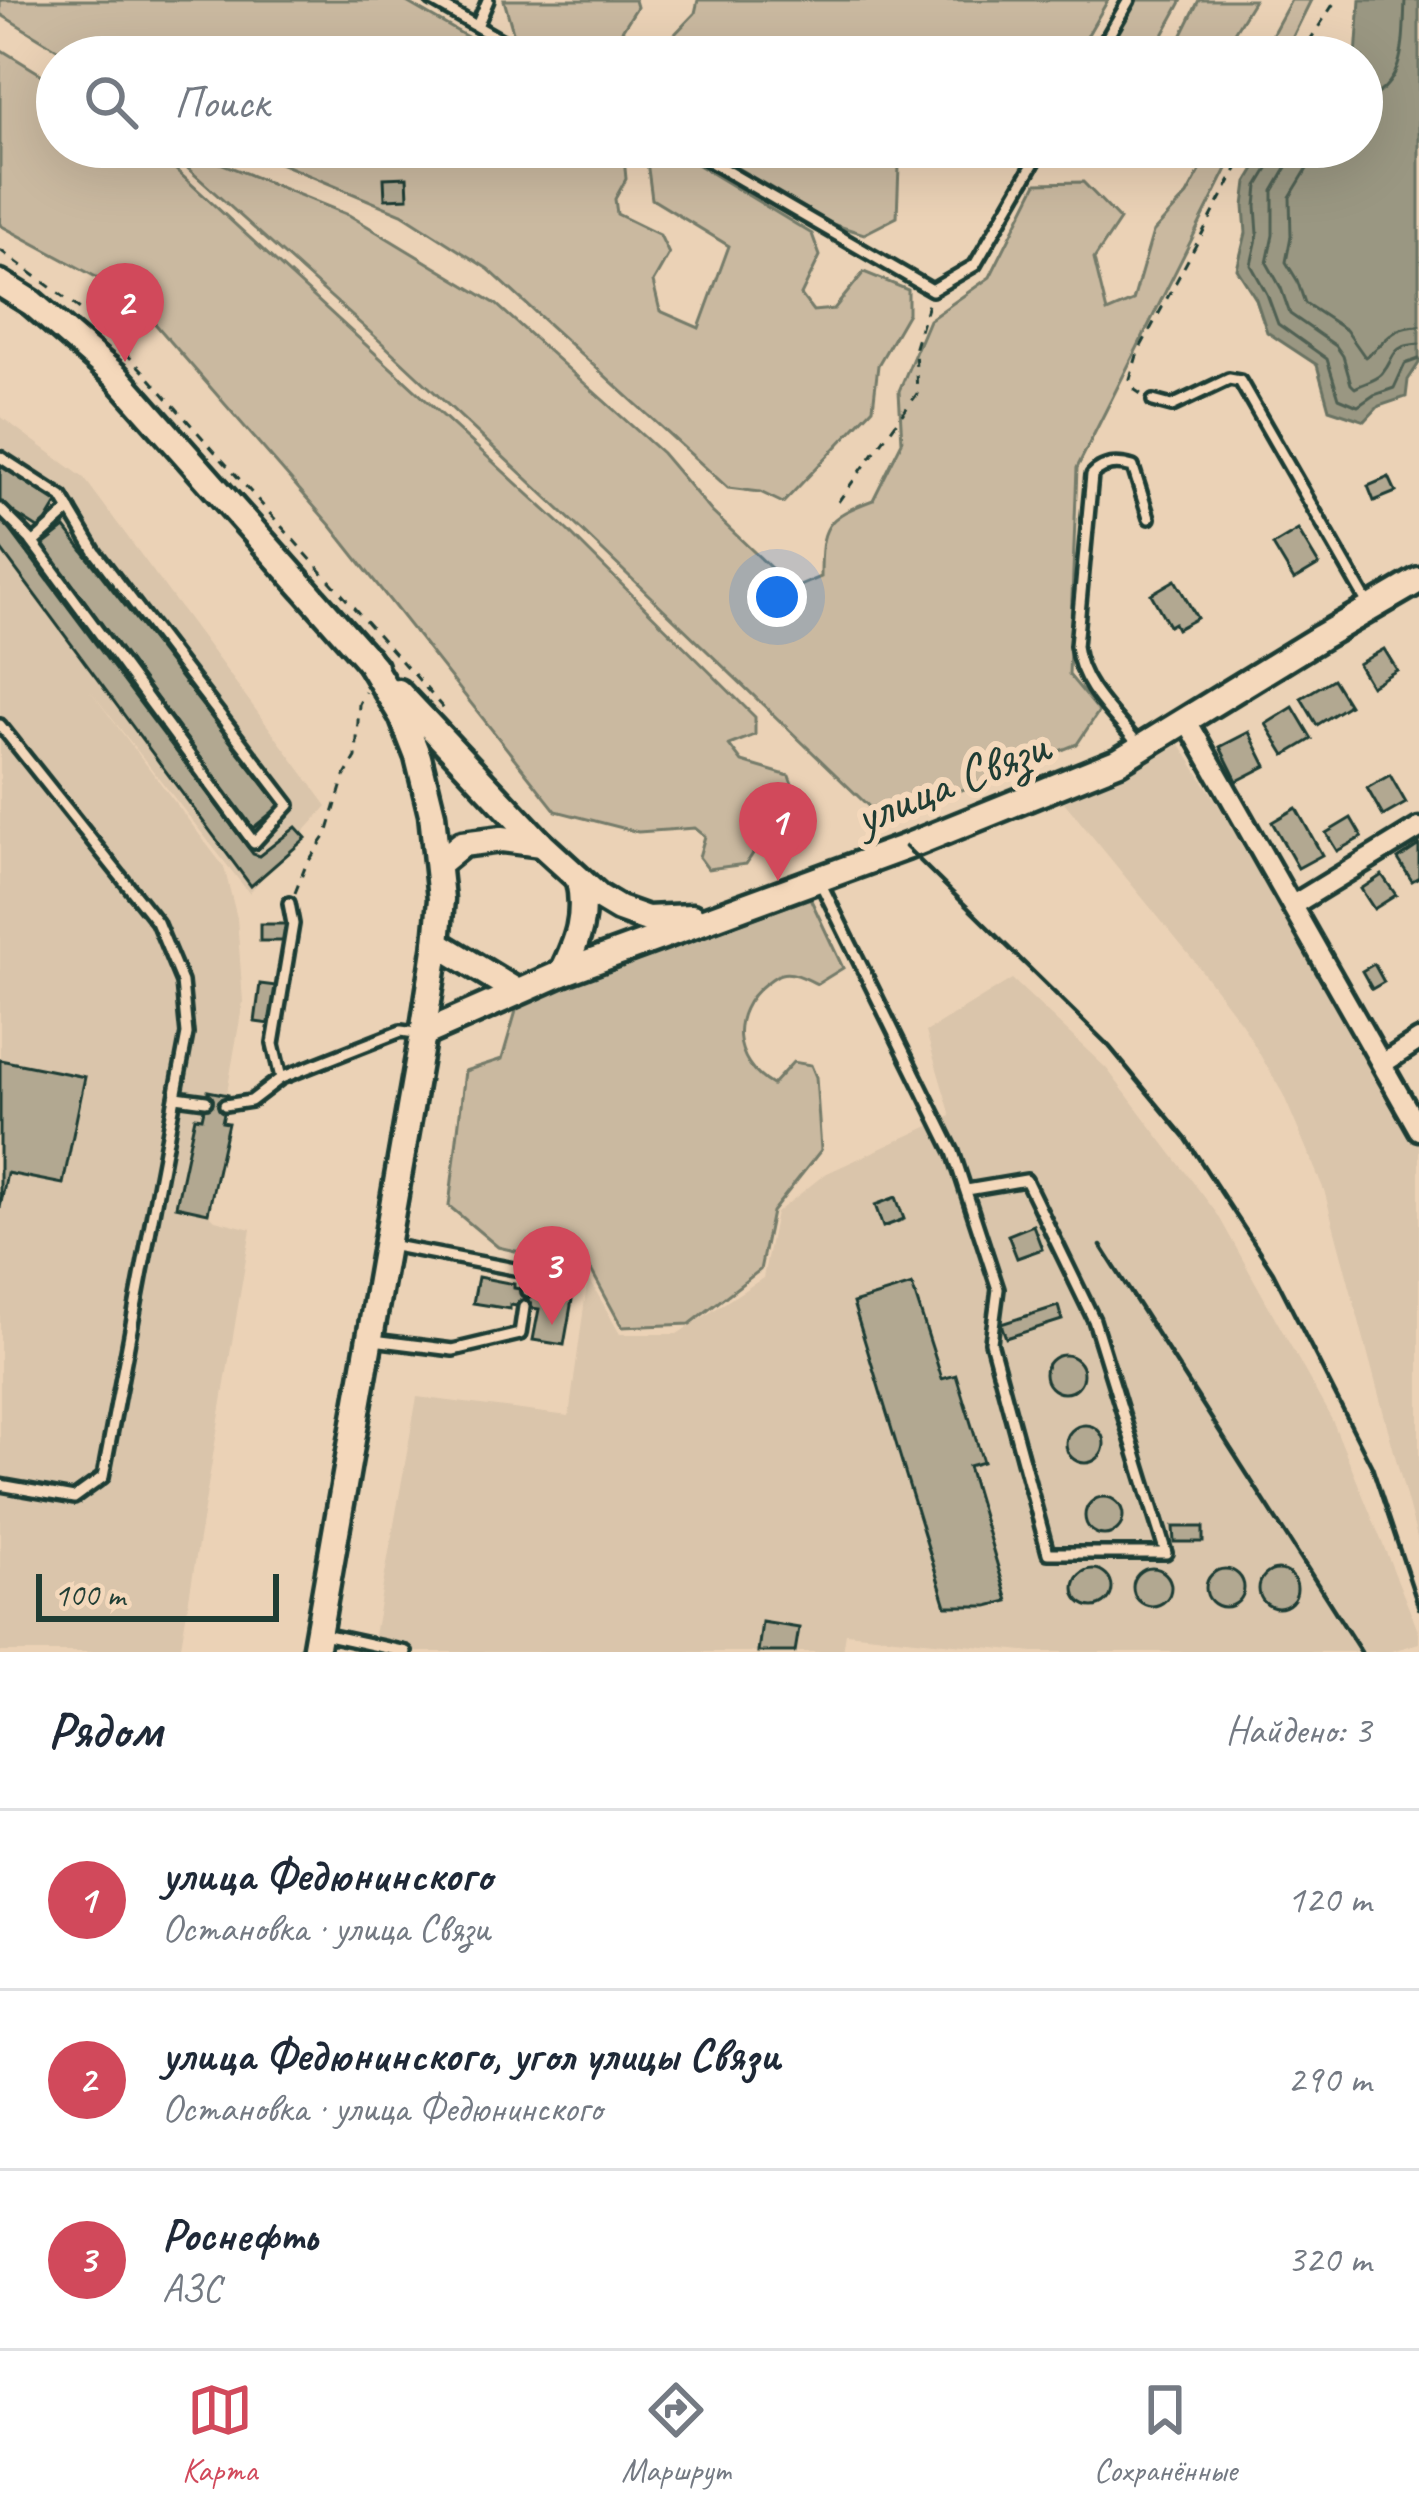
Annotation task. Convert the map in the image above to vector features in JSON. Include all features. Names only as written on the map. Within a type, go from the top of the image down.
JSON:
[{"type":"main road","points":[[0,283],[32,303],[116,376],[372,668],[579,880],[619,909],[647,919],[735,911]]},
{"type":"main road","name":"улица Связи","points":[[423,1034],[516,991],[819,880],[1119,761],[1419,580]]},
{"type":"main road","points":[[316,1643],[423,1034],[440,899],[432,814],[418,757],[402,716],[372,668]]},
{"type":"main road","points":[[439,862],[462,844],[502,839],[541,844]]},
{"type":"main road","points":[[562,973],[582,922],[579,880]]},
{"type":"main road","points":[[437,943],[516,991]]},
{"type":"street","points":[[1187,721],[1419,1130]]},
{"type":"street","points":[[1293,905],[1419,828]]},
{"type":"street","points":[[1382,1064],[1419,1040]]},
{"type":"lane","points":[[431,0],[494,36]]},
{"type":"lane","points":[[477,26],[488,0]]},
{"type":"lane","points":[[1108,36],[1129,0]]},
{"type":"lane","points":[[721,168],[932,290],[975,265],[1031,168]]},
{"type":"lane","points":[[1153,401],[1172,406],[1229,379],[1240,381],[1371,608]]},
{"type":"lane","points":[[0,457],[62,497],[95,552],[289,805],[254,843],[33,543],[0,509]]},
{"type":"lane","points":[[1142,748],[1078,664],[1091,475],[1100,467],[1121,463],[1133,467],[1149,518]]},
{"type":"lane","points":[[33,543],[70,510]]},
{"type":"lane","points":[[0,725],[157,922],[182,982],[188,1034],[104,1477],[74,1498],[0,1486]]},
{"type":"lane","points":[[819,880],[953,1152],[967,1190],[998,1288],[991,1342],[1048,1553],[1166,1553],[1094,1320],[1026,1180],[967,1190]]},
{"type":"lane","points":[[281,1078],[273,1044],[293,924],[289,904]]},
{"type":"lane","points":[[225,1105],[251,1101],[281,1078],[401,1031],[423,1034]]},
{"type":"lane","points":[[176,1097],[206,1101]]},
{"type":"lane","points":[[385,1244],[530,1272],[527,1291]]},
{"type":"lane","points":[[368,1340],[453,1350],[520,1334],[524,1307]]},
{"type":"lane","points":[[316,1643],[406,1652]]},
{"type":"path","points":[[1313,36],[1336,0]]},
{"type":"path","points":[[1153,401],[1136,390],[1130,379],[1138,352],[1238,168]]},
{"type":"path","points":[[838,502],[917,394],[915,347],[932,290]]},
{"type":"path","points":[[289,904],[306,865],[327,834],[344,777],[359,747],[359,704],[372,668]]},
{"type":"path","points":[[414,674],[459,726]]},
{"type":"shaded area","points":[[0,0],[403,0],[466,36],[36,36],[0,14]]},
{"type":"shaded area","points":[[504,0],[635,0],[637,7],[618,36],[518,36]]},
{"type":"shaded area","points":[[698,0],[1108,0],[1087,36],[673,36],[695,13]]},
{"type":"shaded area","points":[[1134,0],[1182,0],[1162,36],[1112,35]]},
{"type":"shaded area","points":[[1199,0],[1254,0],[1232,36],[1181,36]]},
{"type":"shaded area","points":[[1291,0],[1311,0],[1293,36],[1271,36]]},
{"type":"shaded area","points":[[0,49],[36,71],[36,168],[174,168],[567,530],[755,717],[755,735],[729,745],[742,762],[789,776],[796,795],[795,835],[783,836],[767,818],[748,828],[758,846],[746,864],[708,869],[699,857],[705,836],[695,828],[638,832],[556,811],[331,526],[131,296],[0,225]]},
{"type":"shaded area","points":[[187,168],[233,168],[349,215],[496,304],[662,453],[712,512],[793,589],[821,577],[822,546],[835,519],[873,500],[902,442],[899,391],[929,320],[990,277],[1037,183],[1083,182],[1120,220],[1094,259],[1107,312],[1133,301],[1153,232],[1187,195],[1202,168],[1227,168],[1077,468],[1069,675],[1099,711],[1077,744],[884,821],[382,343]]},
{"type":"shaded area","points":[[292,168],[625,168],[626,179],[615,199],[617,214],[660,235],[669,254],[653,282],[660,311],[699,328],[729,246],[652,199],[648,168],[703,168],[812,234],[820,256],[801,295],[813,311],[834,309],[864,272],[908,290],[908,313],[878,365],[873,408],[783,503],[760,492],[728,488],[488,269],[402,214]]},
{"type":"shaded area","points":[[737,168],[899,168],[897,217],[864,234],[832,224]]},
{"type":"shaded area","points":[[0,416],[84,478],[327,806],[249,893],[89,689],[224,867],[237,918],[243,1002],[222,1121],[228,1123],[208,1213],[215,1220],[251,1229],[180,1652],[0,1652]]},
{"type":"shaded area","points":[[1178,741],[1419,1130],[1419,1545],[1324,1190],[1283,1094],[1242,1024],[1064,802]]},
{"type":"shaded area","points":[[810,898],[843,968],[817,984],[786,973],[777,976],[753,996],[740,1023],[742,1051],[772,1085],[793,1062],[811,1065],[816,1077],[821,1150],[772,1212],[760,1270],[690,1324],[622,1327],[590,1268],[498,1247],[449,1206],[465,1071],[502,1059],[518,1004]]},
{"type":"shaded area","points":[[1012,979],[1107,1069],[1218,1215],[1333,1422],[1419,1633],[1419,1643],[1389,1652],[1034,1652],[846,1633],[843,1652],[371,1652],[417,1397],[569,1416],[588,1277],[620,1334],[677,1334],[763,1278],[776,1213],[825,1174],[951,1116],[926,1032]]},
{"type":"water","points":[[1360,0],[1419,0],[1419,363],[1408,380],[1406,397],[1379,406],[1365,421],[1329,409],[1317,365],[1267,332],[1256,299],[1237,269],[1246,233],[1247,182],[1255,168],[1383,168],[1383,36],[1357,36]]},
{"type":"building","points":[[407,177],[408,198],[385,199],[384,178]]},
{"type":"building","points":[[0,463],[59,500],[41,530],[0,504]]},
{"type":"building","points":[[1389,477],[1396,492],[1374,501],[1368,486]]},
{"type":"building","points":[[0,516],[253,854],[259,856],[296,827],[306,838],[251,886],[0,548]]},
{"type":"building","points":[[65,528],[280,806],[253,828],[43,545]]},
{"type":"building","points":[[1298,530],[1319,565],[1294,580],[1273,545]]},
{"type":"building","points":[[1175,580],[1197,618],[1177,629],[1174,623],[1169,626],[1151,594]]},
{"type":"building","points":[[1384,649],[1397,670],[1371,686],[1358,664]]},
{"type":"building","points":[[1333,679],[1349,705],[1317,725],[1301,698]]},
{"type":"building","points":[[1293,707],[1312,739],[1285,755],[1266,724]]},
{"type":"building","points":[[1249,732],[1266,766],[1237,781],[1220,747]]},
{"type":"building","points":[[1390,775],[1406,803],[1383,816],[1367,788]]},
{"type":"building","points":[[1296,808],[1322,855],[1298,868],[1272,822]]},
{"type":"building","points":[[1351,818],[1362,837],[1337,851],[1326,833]]},
{"type":"building","points":[[1419,845],[1419,877],[1412,881],[1398,859]]},
{"type":"building","points":[[1382,875],[1396,895],[1374,909],[1361,889]]},
{"type":"building","points":[[260,924],[287,924],[287,941],[260,941]]},
{"type":"building","points":[[1374,964],[1384,982],[1372,989],[1362,971]]},
{"type":"building","points":[[260,984],[276,986],[270,1024],[255,1022]]},
{"type":"building","points":[[0,1060],[85,1077],[63,1184],[7,1173],[0,1208]]},
{"type":"building","points":[[208,1091],[228,1095],[222,1122],[228,1123],[208,1213],[176,1206],[195,1117],[202,1118]]},
{"type":"building","points":[[896,1197],[904,1219],[883,1227],[875,1205]]},
{"type":"building","points":[[1033,1225],[1042,1249],[1017,1258],[1008,1235]]},
{"type":"building","points":[[478,1277],[514,1284],[514,1288],[573,1294],[564,1345],[533,1340],[539,1309],[473,1303]]},
{"type":"building","points":[[912,1285],[942,1379],[956,1375],[983,1462],[968,1466],[1008,1601],[946,1606],[853,1303]]},
{"type":"building","points":[[1058,1306],[1062,1320],[1006,1338],[1001,1324]]},
{"type":"building","points":[[1064,1355],[1077,1361],[1083,1374],[1077,1387],[1064,1393],[1051,1387],[1045,1374],[1051,1361]]},
{"type":"building","points":[[1085,1425],[1098,1431],[1104,1444],[1098,1457],[1085,1463],[1072,1457],[1066,1444],[1072,1431]]},
{"type":"building","points":[[1104,1497],[1117,1503],[1123,1516],[1117,1529],[1104,1535],[1091,1529],[1085,1516],[1091,1503]]},
{"type":"building","points":[[1173,1527],[1203,1527],[1203,1542],[1174,1542]]},
{"type":"building","points":[[1152,1568],[1165,1574],[1171,1587],[1165,1600],[1152,1606],[1139,1600],[1133,1587],[1139,1574]]},
{"type":"building","points":[[1093,1569],[1106,1575],[1112,1588],[1106,1601],[1093,1607],[1080,1601],[1074,1588],[1080,1575]]},
{"type":"building","points":[[1225,1569],[1238,1575],[1244,1588],[1238,1601],[1225,1607],[1212,1601],[1206,1588],[1212,1575]]},
{"type":"building","points":[[1278,1570],[1291,1576],[1297,1589],[1291,1602],[1278,1608],[1265,1602],[1259,1589],[1265,1576]]},
{"type":"building","points":[[762,1622],[799,1628],[795,1652],[758,1652]]},
{"type":"railway","points":[[906,847],[1109,1046],[1186,1139],[1273,1272],[1372,1467],[1419,1608]]},
{"type":"railway","points":[[1101,1246],[1361,1652]]},
{"type":"place","name":"улица Федюнинского, угол улицы Связи","points":[[125,362]]},
{"type":"place","name":"улица Федюнинского","points":[[778,881]]},
{"type":"place","name":"Роснефть","points":[[552,1325]]}]
